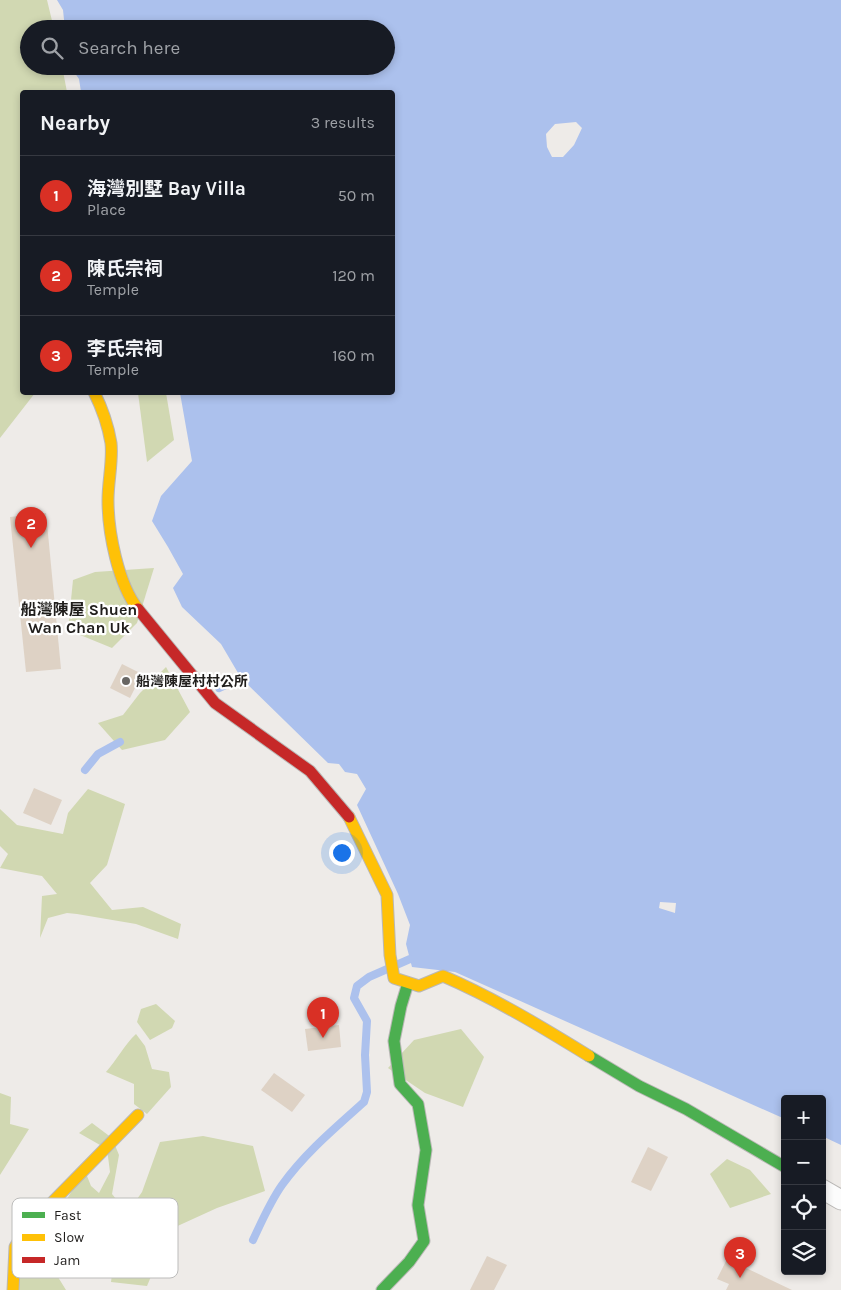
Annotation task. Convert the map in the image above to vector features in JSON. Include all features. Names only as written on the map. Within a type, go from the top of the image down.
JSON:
[{"type":"street","points":[[96,395],[102,408],[111,444],[108,500],[111,535],[118,564],[132,601],[215,703],[310,770],[352,820],[387,895],[390,955],[394,978],[419,986],[442,976],[461,984],[554,1034],[639,1086],[686,1109],[781,1165]]},
{"type":"street","points":[[382,1290],[408,1262],[424,1241],[418,1205],[426,1150],[418,1104],[400,1084],[394,1041],[408,983]]},
{"type":"street","points":[[56,1198],[138,1115]]},
{"type":"street","points":[[826,1191],[841,1200]]},
{"type":"green space","points":[[0,0],[47,0],[52,20],[20,20],[20,75],[64,75],[67,90],[20,90],[20,395],[33,395],[0,438]]},
{"type":"green space","points":[[138,395],[166,395],[174,440],[147,462]]},
{"type":"green space","points":[[154,568],[137,623],[112,648],[68,630],[73,580],[95,572]]},
{"type":"green space","points":[[166,667],[190,712],[165,740],[122,750],[98,723],[123,715],[140,693]]},
{"type":"green space","points":[[88,789],[125,804],[107,865],[90,883],[112,910],[143,907],[181,924],[178,939],[136,924],[67,913],[48,918],[40,938],[42,896],[57,894],[42,876],[0,868],[8,854],[0,846],[0,809],[17,825],[63,834],[68,813]]},
{"type":"green space","points":[[156,1004],[175,1021],[172,1028],[150,1040],[137,1022],[141,1009]]},
{"type":"green space","points":[[461,1029],[484,1057],[463,1107],[425,1093],[388,1068],[414,1040]]},
{"type":"green space","points":[[136,1034],[145,1046],[152,1069],[169,1072],[171,1087],[147,1114],[134,1104],[134,1084],[106,1072]]},
{"type":"green space","points":[[0,1093],[11,1097],[10,1124],[29,1129],[0,1175]]},
{"type":"green space","points":[[92,1123],[112,1138],[119,1155],[112,1194],[115,1198],[67,1198],[85,1171],[91,1186],[99,1193],[110,1172],[107,1149],[79,1133]]},
{"type":"green space","points":[[203,1136],[253,1146],[265,1191],[217,1208],[178,1226],[178,1198],[138,1198],[142,1192],[160,1142]]},
{"type":"green space","points":[[727,1159],[750,1170],[771,1194],[730,1208],[710,1174]]},
{"type":"green space","points":[[14,1278],[59,1278],[66,1290],[14,1290]]},
{"type":"green space","points":[[112,1278],[150,1278],[147,1286],[111,1282]]},
{"type":"water","points":[[57,0],[841,0],[841,1145],[826,1138],[826,1095],[781,1095],[781,1117],[455,972],[412,967],[406,944],[410,925],[398,894],[357,805],[366,789],[357,774],[345,772],[339,764],[328,763],[241,678],[221,644],[182,607],[173,588],[183,574],[152,521],[161,496],[192,461],[180,395],[395,395],[395,90],[81,90],[79,79],[76,75],[395,75],[395,20],[64,20],[63,10]],"holes":[[[576,122],[582,128],[574,145],[563,157],[552,157],[547,147],[546,134],[555,124]],[[660,902],[676,903],[675,913],[659,908]]]},
{"type":"building","points":[[46,513],[61,669],[26,672],[10,517]]},
{"type":"building","name":"船灣陳屋村村公所","points":[[122,664],[142,674],[130,698],[110,688]]},
{"type":"building","points":[[34,788],[62,800],[51,825],[23,813]]},
{"type":"building","points":[[339,1025],[341,1047],[308,1051],[305,1029]]},
{"type":"building","points":[[274,1073],[305,1095],[292,1112],[261,1090]]},
{"type":"building","points":[[648,1147],[668,1157],[651,1191],[631,1182]]},
{"type":"building","points":[[487,1256],[507,1265],[494,1290],[470,1290]]},
{"type":"building","points":[[727,1259],[792,1290],[726,1290],[729,1284],[717,1279]]},
{"type":"waterway","points":[[219,688],[241,678]]},
{"type":"waterway","points":[[85,770],[98,754],[120,742]]},
{"type":"waterway","points":[[253,1240],[266,1212],[291,1173],[321,1141],[364,1102],[367,1092],[365,1055],[367,1021],[354,998],[357,986],[369,977],[410,959]]},
{"type":"traffic: fast","points":[[382,1290],[409,1262],[424,1241],[418,1205],[426,1150],[418,1104],[400,1084],[394,1041],[408,983]]},
{"type":"traffic: fast","points":[[589,1056],[639,1086],[686,1109],[781,1165]]},
{"type":"traffic: slow","points":[[96,395],[100,404],[111,443],[108,513],[112,542],[125,586],[138,609]]},
{"type":"traffic: slow","points":[[349,817],[387,895],[390,955],[394,978],[419,986],[443,976],[499,1003],[589,1056]]},
{"type":"traffic: slow","points":[[56,1198],[138,1115]]},
{"type":"traffic: slow","points":[[13,1290],[14,1278]]},
{"type":"traffic: jam","points":[[138,609],[215,703],[310,771],[349,817]]},
{"type":"place","name":"陳氏宗祠","points":[[31,548]]},
{"type":"place","name":"船灣陳屋村村公所","points":[[126,681]]},
{"type":"place","name":"海灣別墅 Bay Villa","points":[[323,1038]]},
{"type":"place","name":"李氏宗祠","points":[[740,1278]]},
{"type":"district","name":"船灣陳屋 Shuen Wan Chan Uk","points":[[79,618]]}]
